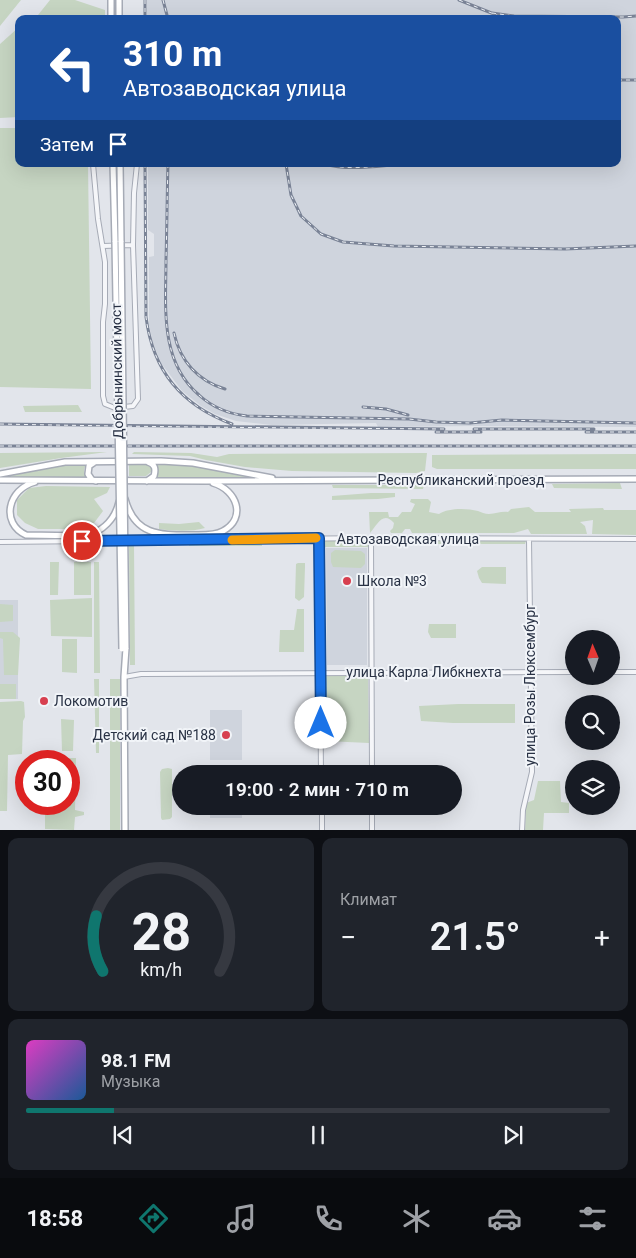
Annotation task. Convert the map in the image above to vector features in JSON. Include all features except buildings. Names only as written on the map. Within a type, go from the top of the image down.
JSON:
[{"type":"main road","points":[[111,0],[111,15]]},
{"type":"main road","points":[[118,0],[119,15]]},
{"type":"main road","points":[[113,167],[118,242]]},
{"type":"main road","points":[[118,242],[120,167]]},
{"type":"main road","name":"Добрынинский мост","points":[[118,242],[126,830]]},
{"type":"main road","points":[[97,481],[89,477],[88,470],[92,463],[98,461]]},
{"type":"main road","points":[[143,461],[153,464],[155,468],[154,476],[147,481]]},
{"type":"main road","name":"Республиканский проезд","points":[[0,474],[58,463],[143,461],[193,463],[285,480]]},
{"type":"main road","name":"Республиканский проезд","points":[[0,480],[636,479]]},
{"type":"main road","points":[[48,481],[31,483],[22,488],[15,494],[11,503],[11,515],[16,528],[26,535],[86,536],[94,534],[103,528],[114,516],[122,499]]},
{"type":"main road","points":[[122,499],[133,517],[144,528],[152,532],[170,535],[210,535],[219,533],[229,527],[235,517],[236,503],[230,492],[218,484],[206,481]]},
{"type":"street","points":[[93,167],[98,219],[103,246],[105,295],[103,396],[105,404],[116,408],[133,406],[138,399],[133,245],[134,193],[137,167]]},
{"type":"street","points":[[103,246],[133,245]]},
{"type":"street","points":[[319,538],[321,765]]},
{"type":"street","name":"Автозаводская улица","points":[[0,542],[319,538],[636,539]]},
{"type":"street","points":[[371,538],[372,765]]},
{"type":"street","name":"улица Розы Люксембург","points":[[522,830],[522,810],[532,772],[529,540]]},
{"type":"street","name":"улица Карла Либкнехта","points":[[124,676],[148,673],[565,672]]},
{"type":"street","points":[[620,672],[636,672]]},
{"type":"street","points":[[322,815],[322,830]]},
{"type":"street","points":[[372,815],[372,830]]},
{"type":"shaded area","points":[[147,0],[636,0],[636,427],[378,427],[376,423],[272,425],[236,421],[215,414],[182,391],[161,363],[153,343],[149,325],[149,257],[154,256],[154,234],[148,230],[148,167],[621,167],[621,15],[147,15]]},
{"type":"shaded area","name":"Школа №3","points":[[326,548],[367,548],[367,665],[327,665]]},
{"type":"shaded area","points":[[0,600],[18,600],[18,699],[0,699]]},
{"type":"shaded area","name":"Детский сад №188","points":[[210,710],[242,710],[242,760],[210,760]]},
{"type":"shaded area","points":[[210,815],[242,815],[242,818],[210,818]]},
{"type":"green space","points":[[0,0],[21,0],[0,26]]},
{"type":"green space","points":[[50,0],[75,0],[105,10],[105,15],[38,15]]},
{"type":"green space","points":[[15,31],[15,117],[0,118],[0,44]]},
{"type":"green space","points":[[0,128],[15,128],[15,167],[88,167],[91,389],[0,387]]},
{"type":"green space","points":[[78,405],[82,412],[25,412],[23,406]]},
{"type":"green space","points":[[107,452],[61,458],[0,468],[0,453]]},
{"type":"green space","points":[[134,452],[191,453],[217,457],[229,454],[427,453],[425,471],[416,473],[292,471],[245,467],[190,456],[132,454]]},
{"type":"green space","points":[[636,454],[636,469],[437,469],[432,467],[432,455]]},
{"type":"green space","points":[[155,462],[192,465],[254,477],[155,478],[158,472]]},
{"type":"green space","points":[[87,463],[84,471],[88,479],[0,478],[0,476],[61,465]]},
{"type":"green space","points":[[129,463],[144,463],[151,466],[151,472],[146,476],[129,476]]},
{"type":"green space","points":[[620,483],[622,489],[554,488],[552,484]]},
{"type":"green space","points":[[332,485],[424,485],[423,489],[333,488]]},
{"type":"green space","points":[[46,486],[110,487],[107,493],[94,499],[103,511],[94,523],[78,529],[38,529],[25,523],[17,515],[17,500],[29,488]]},
{"type":"green space","points":[[395,493],[395,497],[332,500],[332,496]]},
{"type":"green space","points":[[411,499],[428,499],[431,502],[429,512],[439,514],[463,509],[492,514],[529,507],[535,512],[571,512],[569,509],[603,508],[604,510],[636,510],[636,535],[592,534],[593,520],[580,522],[585,526],[587,534],[531,534],[528,529],[514,533],[412,533],[410,529],[405,529],[402,533],[391,533],[390,531],[394,523],[387,518],[380,520],[370,533],[369,512],[388,512],[389,517],[398,517],[402,512],[411,512],[415,504],[410,502]]},
{"type":"green space","points":[[199,522],[205,528],[182,531],[159,529],[159,523]]},
{"type":"green space","points":[[262,540],[262,546],[189,546],[189,542]]},
{"type":"green space","points":[[368,540],[368,547],[323,547],[323,541]]},
{"type":"green space","points":[[377,540],[526,541],[525,544],[377,544]]},
{"type":"green space","points":[[129,545],[134,545],[135,665],[130,665]]},
{"type":"green space","points":[[335,550],[361,551],[365,554],[365,564],[361,568],[333,567],[331,553]]},
{"type":"green space","points":[[50,562],[59,562],[58,595],[50,595]]},
{"type":"green space","points":[[74,562],[91,562],[91,595],[74,595]]},
{"type":"green space","points":[[94,562],[99,562],[100,673],[94,673]]},
{"type":"green space","points":[[305,563],[304,597],[299,601],[295,598],[296,564]]},
{"type":"green space","points":[[482,567],[506,567],[506,584],[482,583],[477,571]]},
{"type":"green space","points":[[92,598],[92,637],[51,636],[50,600]]},
{"type":"green space","points":[[0,604],[13,605],[13,621],[0,622]]},
{"type":"green space","points":[[297,609],[304,609],[304,652],[279,652],[280,630],[294,630]]},
{"type":"green space","points":[[429,624],[456,624],[456,638],[431,638],[428,632]]},
{"type":"green space","points":[[0,632],[13,632],[20,638],[18,675],[4,675],[3,639],[0,638]]},
{"type":"green space","points":[[62,639],[77,639],[77,673],[62,672]]},
{"type":"green space","points":[[368,675],[369,743],[326,741],[324,676]]},
{"type":"green space","points":[[94,679],[99,679],[99,753],[96,753]]},
{"type":"green space","points":[[110,679],[120,679],[120,830],[110,830]]},
{"type":"green space","points":[[0,684],[16,684],[16,699],[0,699]]},
{"type":"green space","points":[[0,702],[24,702],[25,717],[23,721],[22,750],[15,750],[15,754],[8,755],[7,811],[0,811]]},
{"type":"green space","points":[[515,704],[515,723],[421,721],[419,706]]},
{"type":"green space","points":[[61,719],[74,720],[73,750],[62,750]]},
{"type":"green space","points":[[162,769],[172,769],[172,817],[162,820],[160,772]]},
{"type":"green space","points":[[538,781],[560,781],[561,802],[565,802],[565,813],[544,813],[543,830],[525,830],[526,803],[534,800]]},
{"type":"green space","points":[[80,811],[84,812],[84,815],[75,817],[74,830],[45,829],[45,815],[80,815]]},
{"type":"railway","points":[[145,0],[145,15]]},
{"type":"railway","points":[[163,0],[167,15]]},
{"type":"railway","points":[[459,0],[496,15]]},
{"type":"railway","points":[[492,13],[507,15]]},
{"type":"railway","points":[[621,17],[636,16]]},
{"type":"railway","points":[[621,80],[636,80]]},
{"type":"railway","points":[[145,167],[146,317],[155,354],[172,384],[184,396],[198,407],[232,424]]},
{"type":"railway","points":[[168,167],[166,314],[171,349],[177,366],[186,381],[199,395],[215,406],[227,412],[247,416],[409,419],[470,423],[502,420],[636,423]]},
{"type":"railway","points":[[286,167],[291,195],[301,216],[321,234],[343,242],[394,246],[565,249],[636,246]]},
{"type":"railway","points":[[343,167],[372,167]]},
{"type":"railway","points":[[174,333],[181,352],[192,368],[206,381],[225,389]]},
{"type":"railway","points":[[363,407],[386,409],[408,415]]},
{"type":"railway","points":[[0,424],[444,429]]},
{"type":"railway","points":[[474,429],[594,429]]},
{"type":"railway","points":[[436,432],[481,432]]},
{"type":"railway","points":[[586,432],[636,432]]},
{"type":"railway","points":[[0,446],[636,446]]},
{"type":"slow traffic","points":[[232,540],[316,538]]},
{"type":"place","name":"Школа №3","points":[[347,581]]},
{"type":"place","name":"Локомотив","points":[[44,701]]},
{"type":"place","name":"Детский сад №188","points":[[226,735]]},
{"type":"route","points":[[82,541],[319,538],[321,723]]}]
